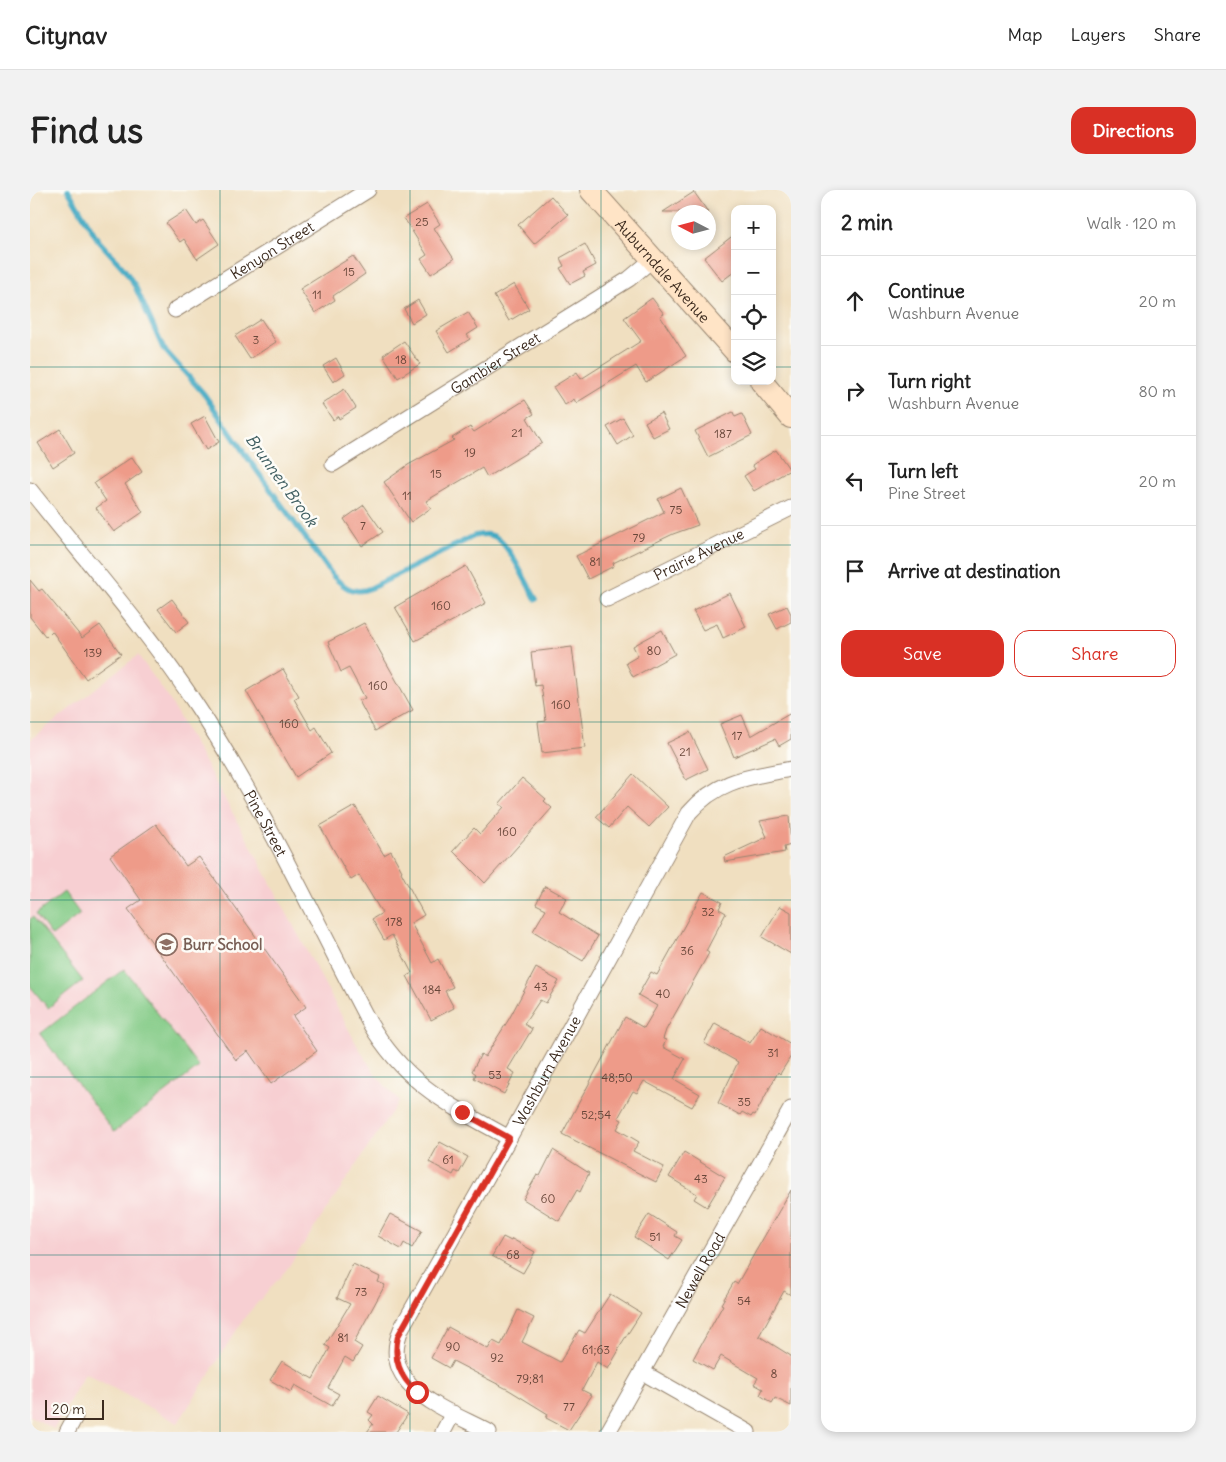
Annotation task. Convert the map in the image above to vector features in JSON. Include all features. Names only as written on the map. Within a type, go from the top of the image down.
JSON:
[{"type":"street","name":"Kenyon Street","points":[[175,310],[368,190]]},
{"type":"street","name":"Auburndale Avenue","points":[[591,190],[731,346]]},
{"type":"street","name":"Gambier Street","points":[[333,464],[628,279],[654,259]]},
{"type":"street","points":[[764,385],[791,417]]},
{"type":"street","name":"Pine Street","points":[[30,490],[161,654],[201,711],[264,823],[369,1022],[385,1048],[405,1072],[427,1090],[509,1138]]},
{"type":"street","name":"Prairie Avenue","points":[[607,599],[791,508]]},
{"type":"street","name":"Washburn Avenue","points":[[454,1413],[417,1392],[404,1379],[397,1361],[396,1345],[402,1327],[689,813],[706,796],[725,784],[748,777],[791,770]]},
{"type":"street","name":"Newell Road","points":[[608,1432],[791,1109]]},
{"type":"street","points":[[642,1372],[748,1432]]},
{"type":"street","points":[[443,1432],[454,1413],[489,1432]]},
{"type":"street","points":[[66,1432],[74,1417]]},
{"type":"shaded area","name":"Burr School","points":[[138,655],[168,697],[250,844],[357,1045],[375,1074],[399,1101],[287,1269],[245,1317],[178,1423],[85,1373],[54,1429],[30,1416],[30,740]]},
{"type":"green space","points":[[64,892],[80,914],[52,936],[36,914]]},
{"type":"green space","points":[[33,917],[83,981],[48,1008],[30,986],[30,919]]},
{"type":"green space","points":[[124,969],[199,1067],[114,1132],[40,1034]]},
{"type":"building","points":[[694,192],[703,205],[674,205]]},
{"type":"building","points":[[551,196],[568,215],[534,244],[518,225]]},
{"type":"building","points":[[427,204],[440,224],[434,228],[454,259],[431,274],[421,259],[427,255],[404,218]]},
{"type":"building","points":[[671,207],[671,212],[663,212]]},
{"type":"building","points":[[186,210],[196,225],[203,220],[219,244],[197,259],[184,239],[180,242],[166,223]]},
{"type":"building","points":[[731,237],[731,274],[722,281],[704,258]]},
{"type":"building","points":[[585,244],[596,265],[583,272],[585,276],[570,284],[560,268],[564,266],[560,258]]},
{"type":"building","points":[[353,256],[365,274],[333,296],[335,300],[315,313],[300,289]]},
{"type":"building","points":[[514,284],[529,309],[509,321],[494,296]]},
{"type":"building","points":[[652,298],[664,314],[660,316],[686,356],[646,382],[636,366],[576,403],[574,399],[565,405],[553,387],[577,372],[581,379],[641,341],[624,318]]},
{"type":"building","points":[[418,300],[426,314],[412,323],[404,309]]},
{"type":"building","points":[[468,312],[478,328],[467,335],[470,339],[449,352],[436,331]]},
{"type":"building","points":[[261,319],[276,342],[250,359],[235,336]]},
{"type":"building","points":[[404,341],[420,364],[398,378],[383,355]]},
{"type":"building","points":[[336,358],[345,374],[333,382],[323,366]]},
{"type":"building","points":[[344,389],[356,408],[339,419],[338,416],[333,420],[322,404]]},
{"type":"building","points":[[525,400],[534,414],[527,418],[542,443],[487,477],[482,468],[426,501],[431,508],[411,522],[384,482],[408,465],[454,440],[452,438],[470,427],[474,432]]},
{"type":"building","points":[[733,412],[735,417],[742,414],[752,435],[708,457],[695,431]]},
{"type":"building","points":[[661,413],[669,429],[653,437],[645,422]]},
{"type":"building","points":[[205,416],[219,442],[206,450],[191,424]]},
{"type":"building","points":[[623,418],[633,435],[618,445],[607,427]]},
{"type":"building","points":[[60,429],[74,453],[53,467],[38,443]]},
{"type":"building","points":[[776,450],[790,470],[754,491],[744,476],[755,469],[752,465]]},
{"type":"building","points":[[132,457],[142,472],[125,484],[143,512],[114,532],[96,508],[106,501],[94,483]]},
{"type":"building","points":[[681,488],[698,525],[673,534],[613,563],[614,566],[588,579],[576,556],[664,512],[658,499]]},
{"type":"building","points":[[364,505],[383,532],[362,546],[344,519]]},
{"type":"building","points":[[466,566],[486,603],[415,641],[395,607]]},
{"type":"building","points":[[30,580],[39,591],[42,589],[82,638],[100,625],[121,654],[86,679],[52,631],[46,637],[30,617]]},
{"type":"building","points":[[730,593],[746,627],[723,638],[717,624],[703,630],[693,611]]},
{"type":"building","points":[[172,599],[189,622],[176,632],[158,609]]},
{"type":"building","points":[[787,606],[791,614],[791,622],[777,629],[769,614]]},
{"type":"building","points":[[364,623],[413,710],[375,731],[359,701],[365,698],[349,668],[341,672],[328,642]]},
{"type":"building","points":[[662,630],[675,654],[633,677],[626,663],[638,656],[633,646]]},
{"type":"building","points":[[572,647],[585,748],[542,753],[538,722],[546,721],[541,685],[535,686],[531,652]]},
{"type":"building","points":[[283,669],[299,696],[294,699],[312,730],[316,727],[331,753],[296,777],[246,691]]},
{"type":"building","points":[[791,713],[791,739],[779,746],[775,739],[734,757],[720,724],[742,715],[751,736]]},
{"type":"building","points":[[690,732],[708,769],[686,780],[667,743]]},
{"type":"building","points":[[633,774],[668,807],[649,827],[627,807],[609,828],[596,817]]},
{"type":"building","points":[[522,778],[546,799],[544,801],[552,808],[485,883],[453,851],[474,828],[480,834],[504,807],[499,804]]},
{"type":"building","points":[[355,806],[384,855],[391,851],[402,871],[424,915],[411,923],[432,963],[438,959],[453,987],[445,991],[454,1008],[431,1020],[407,976],[412,973],[392,935],[384,940],[372,919],[382,913],[359,875],[351,880],[320,826]]},
{"type":"building","points":[[789,816],[791,845],[784,847],[785,852],[725,862],[724,857],[767,837],[760,821]]},
{"type":"building","points":[[156,824],[186,866],[199,857],[306,1007],[293,1016],[317,1051],[271,1084],[248,1051],[236,1060],[128,909],[141,900],[110,856]]},
{"type":"building","points":[[545,886],[567,898],[559,912],[598,936],[583,961],[533,931],[546,909],[536,904]]},
{"type":"building","points":[[703,892],[722,902],[719,909],[726,913],[706,951],[709,953],[666,1030],[663,1039],[666,1040],[663,1047],[685,1059],[674,1079],[700,1094],[692,1107],[644,1081],[637,1093],[633,1091],[618,1118],[622,1120],[617,1129],[639,1142],[633,1151],[664,1167],[656,1182],[562,1134],[625,1017],[644,1028],[657,1006],[638,995],[651,972],[657,975]]},
{"type":"building","points":[[780,906],[791,912],[791,954],[762,937]]},
{"type":"building","points":[[536,968],[559,981],[546,1003],[540,1000],[524,1024],[532,1029],[508,1069],[515,1073],[504,1094],[474,1078],[476,1074],[472,1071],[481,1054],[485,1057],[509,1019]]},
{"type":"building","points":[[715,1023],[750,1043],[761,1026],[791,1044],[791,1056],[780,1074],[778,1072],[755,1115],[753,1114],[751,1117],[742,1112],[740,1115],[718,1103],[738,1062],[704,1043]]},
{"type":"building","points":[[440,1142],[468,1157],[459,1173],[455,1171],[453,1175],[429,1162]]},
{"type":"building","points":[[553,1150],[589,1173],[580,1192],[577,1190],[559,1221],[523,1199],[537,1175],[540,1176]]},
{"type":"building","points":[[684,1152],[725,1177],[707,1207],[694,1199],[697,1194],[669,1177]]},
{"type":"building","points":[[791,1190],[791,1295],[784,1291],[759,1336],[791,1356],[791,1406],[775,1398],[772,1403],[760,1395],[763,1389],[754,1384],[758,1378],[721,1356],[713,1370],[693,1359],[723,1305],[721,1304],[734,1282],[737,1284]]},
{"type":"building","points":[[390,1214],[422,1231],[412,1248],[404,1243],[401,1249],[378,1236]]},
{"type":"building","points":[[649,1214],[677,1232],[675,1236],[682,1240],[669,1260],[634,1237]]},
{"type":"building","points":[[503,1237],[511,1241],[512,1239],[535,1252],[523,1273],[492,1256]]},
{"type":"building","points":[[353,1264],[380,1277],[378,1282],[385,1285],[354,1342],[362,1347],[353,1362],[345,1357],[328,1388],[339,1394],[332,1406],[295,1385],[291,1392],[270,1380],[282,1361],[313,1379],[330,1348],[325,1345],[350,1304],[337,1298]]},
{"type":"building","points":[[610,1294],[641,1313],[618,1349],[608,1369],[597,1362],[582,1390],[592,1395],[569,1430],[546,1418],[548,1414],[509,1390],[453,1361],[449,1368],[431,1358],[448,1327],[488,1349],[493,1341],[501,1345],[518,1310],[534,1318],[522,1342],[560,1362],[579,1330],[585,1333]]},
{"type":"building","points":[[378,1396],[408,1414],[396,1432],[367,1432],[373,1424],[369,1420],[373,1415],[368,1412]]},
{"type":"waterway","name":"Brunnen Brook","points":[[68,190],[98,240],[124,269],[135,286],[163,348],[204,394],[247,457],[337,580],[350,589],[365,590],[474,536],[483,534],[494,536],[508,549],[536,599]]},
{"type":"place","name":"Burr School","points":[[167,944]]},
{"type":"route","points":[[417,1392],[404,1379],[400,1371],[395,1353],[398,1336],[509,1138],[462,1112]]}]
